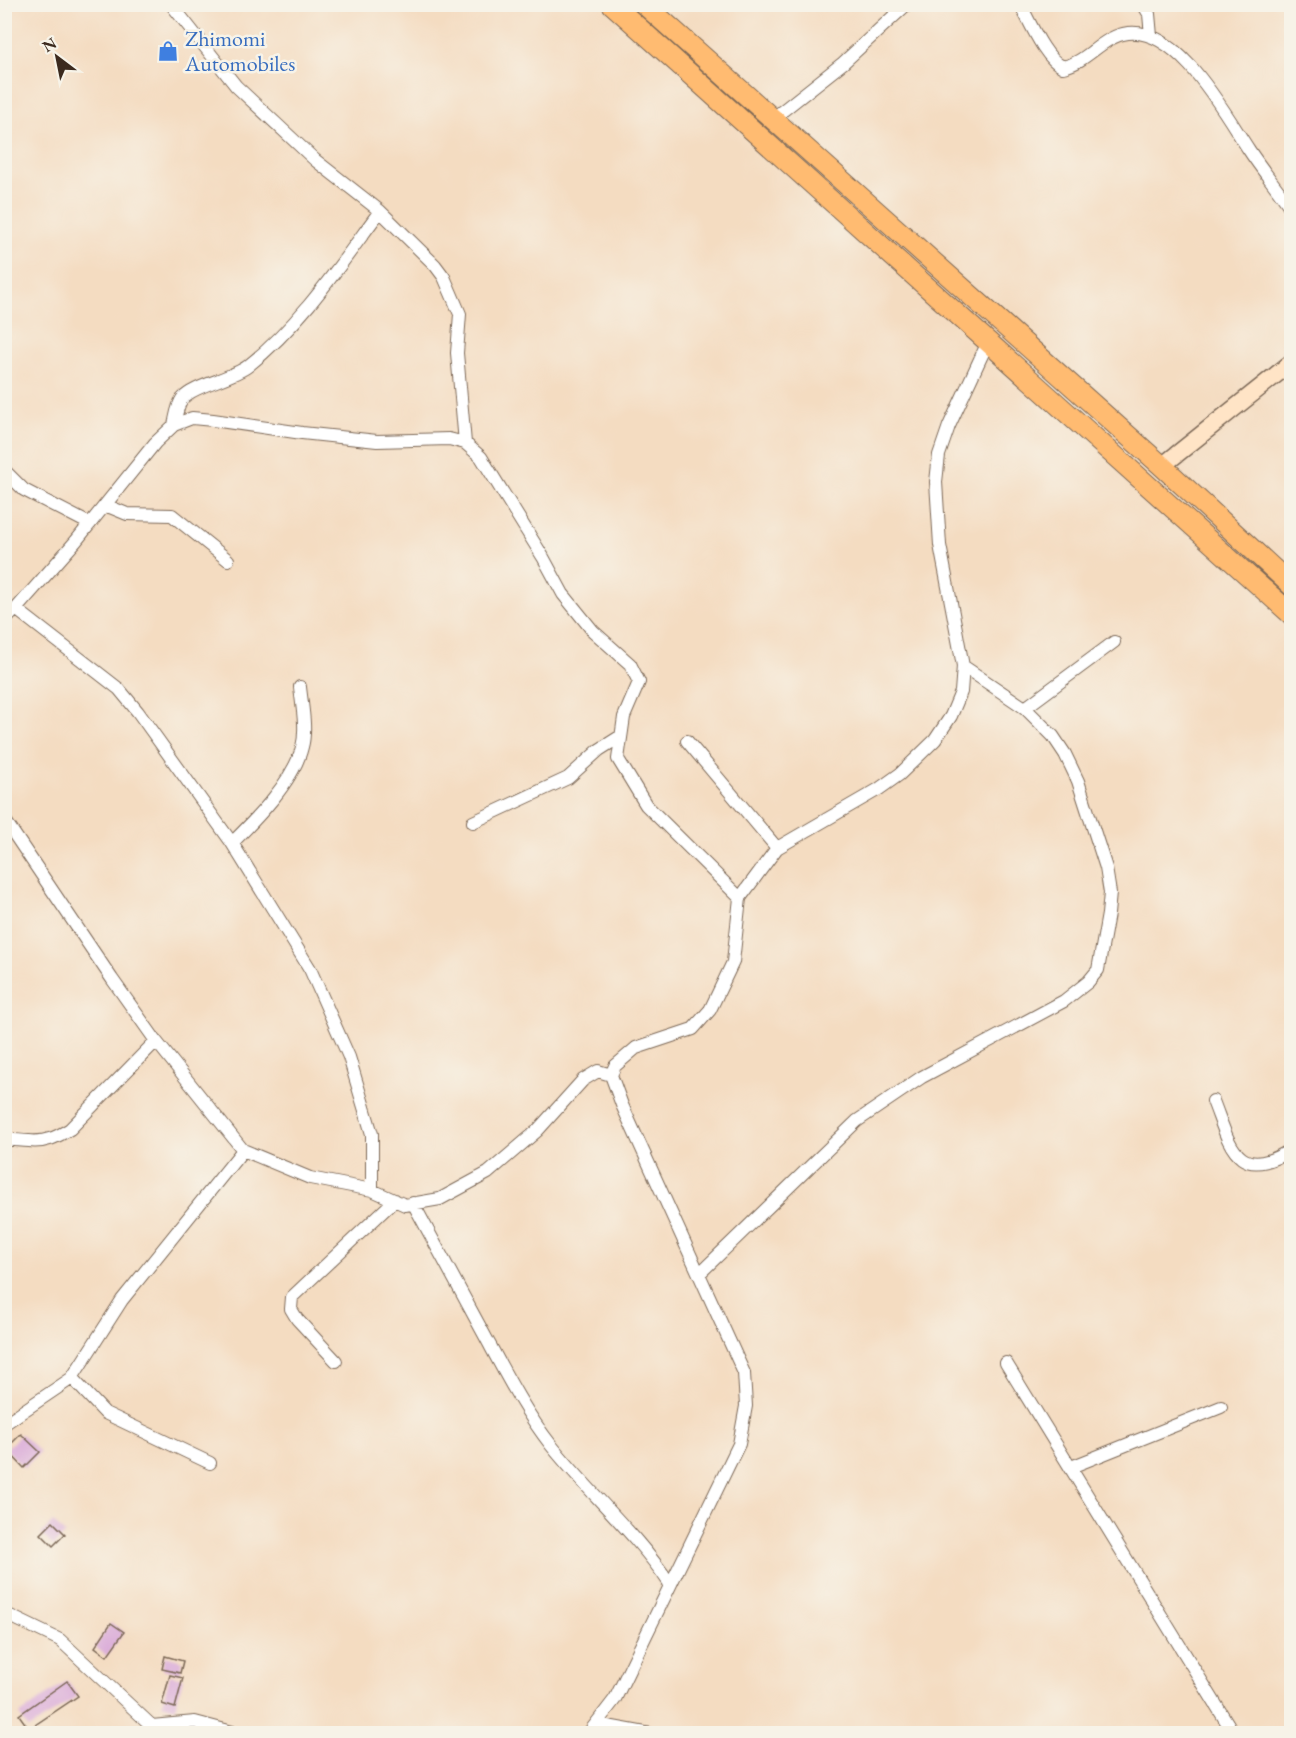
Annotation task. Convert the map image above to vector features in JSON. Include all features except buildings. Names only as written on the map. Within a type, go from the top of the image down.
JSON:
[{"type":"main road","points":[[612,4],[1292,615]]},
{"type":"main road","points":[[644,4],[771,120],[1162,466],[1292,586]]},
{"type":"street","points":[[171,4],[236,86],[315,160],[380,211],[435,265],[444,277],[460,314],[457,353],[465,443]]},
{"type":"street","points":[[771,120],[843,63],[907,4]]},
{"type":"street","points":[[1020,4],[1047,53],[1063,67],[1079,61],[1118,35],[1135,33],[1151,36],[1184,60],[1216,98],[1292,210]]},
{"type":"street","points":[[1143,4],[1149,14],[1151,36]]},
{"type":"street","points":[[174,425],[182,399],[235,374],[265,351],[316,296],[380,211]]},
{"type":"street","points":[[592,1729],[615,1699],[739,1444],[746,1406],[744,1373],[622,1105],[611,1075],[615,1066],[636,1048],[693,1029],[710,1010],[734,962],[740,898],[777,848],[879,789],[900,774],[935,740],[951,716],[961,692],[963,666],[940,545],[936,482],[939,455],[949,426],[988,342]]},
{"type":"street","points":[[1162,466],[1292,362]]},
{"type":"street","points":[[4,621],[90,524],[155,443],[174,425],[192,418],[302,434],[377,441],[449,439],[465,443],[481,457],[543,557],[563,594],[593,631],[630,664],[639,682],[624,717],[618,759],[646,805],[740,898]]},
{"type":"street","points":[[4,470],[24,490],[90,524]]},
{"type":"street","points":[[105,505],[127,514],[172,515],[228,560]]},
{"type":"street","points":[[16,609],[119,690],[138,712],[232,843],[310,969],[349,1057],[372,1134],[372,1190]]},
{"type":"street","points":[[1025,708],[1114,642]]},
{"type":"street","points":[[699,1274],[857,1121],[922,1077],[1064,1001],[1088,982],[1098,970],[1110,893],[1106,868],[1078,781],[1053,736],[1025,708],[963,666]]},
{"type":"street","points":[[232,843],[261,814],[295,767],[303,746],[300,687]]},
{"type":"street","points":[[473,822],[568,778],[599,750],[621,736]]},
{"type":"street","points":[[687,741],[777,848]]},
{"type":"street","points":[[4,819],[156,1041],[243,1150],[310,1178],[372,1190],[405,1205],[440,1199],[488,1173],[537,1131],[583,1080],[598,1071],[611,1075]]},
{"type":"street","points":[[4,1140],[40,1142],[54,1138],[70,1129],[156,1041]]},
{"type":"street","points":[[1213,1101],[1231,1147],[1243,1160],[1258,1163],[1275,1158],[1292,1149]]},
{"type":"street","points":[[4,1424],[72,1378],[122,1300],[243,1150]]},
{"type":"street","points":[[336,1361],[297,1319],[291,1309],[292,1297],[394,1200]]},
{"type":"street","points":[[413,1203],[514,1390],[550,1444],[600,1503],[652,1557],[670,1584]]},
{"type":"street","points":[[1006,1363],[1234,1734]]},
{"type":"street","points":[[72,1378],[105,1413],[210,1463]]},
{"type":"street","points":[[1071,1467],[1221,1407]]},
{"type":"street","points":[[4,1613],[60,1641],[151,1730],[195,1722],[240,1734]]},
{"type":"street","points":[[592,1729],[651,1734]]},
{"type":"place","name":"Zhimomi Automobiles","points":[[168,51]]}]
